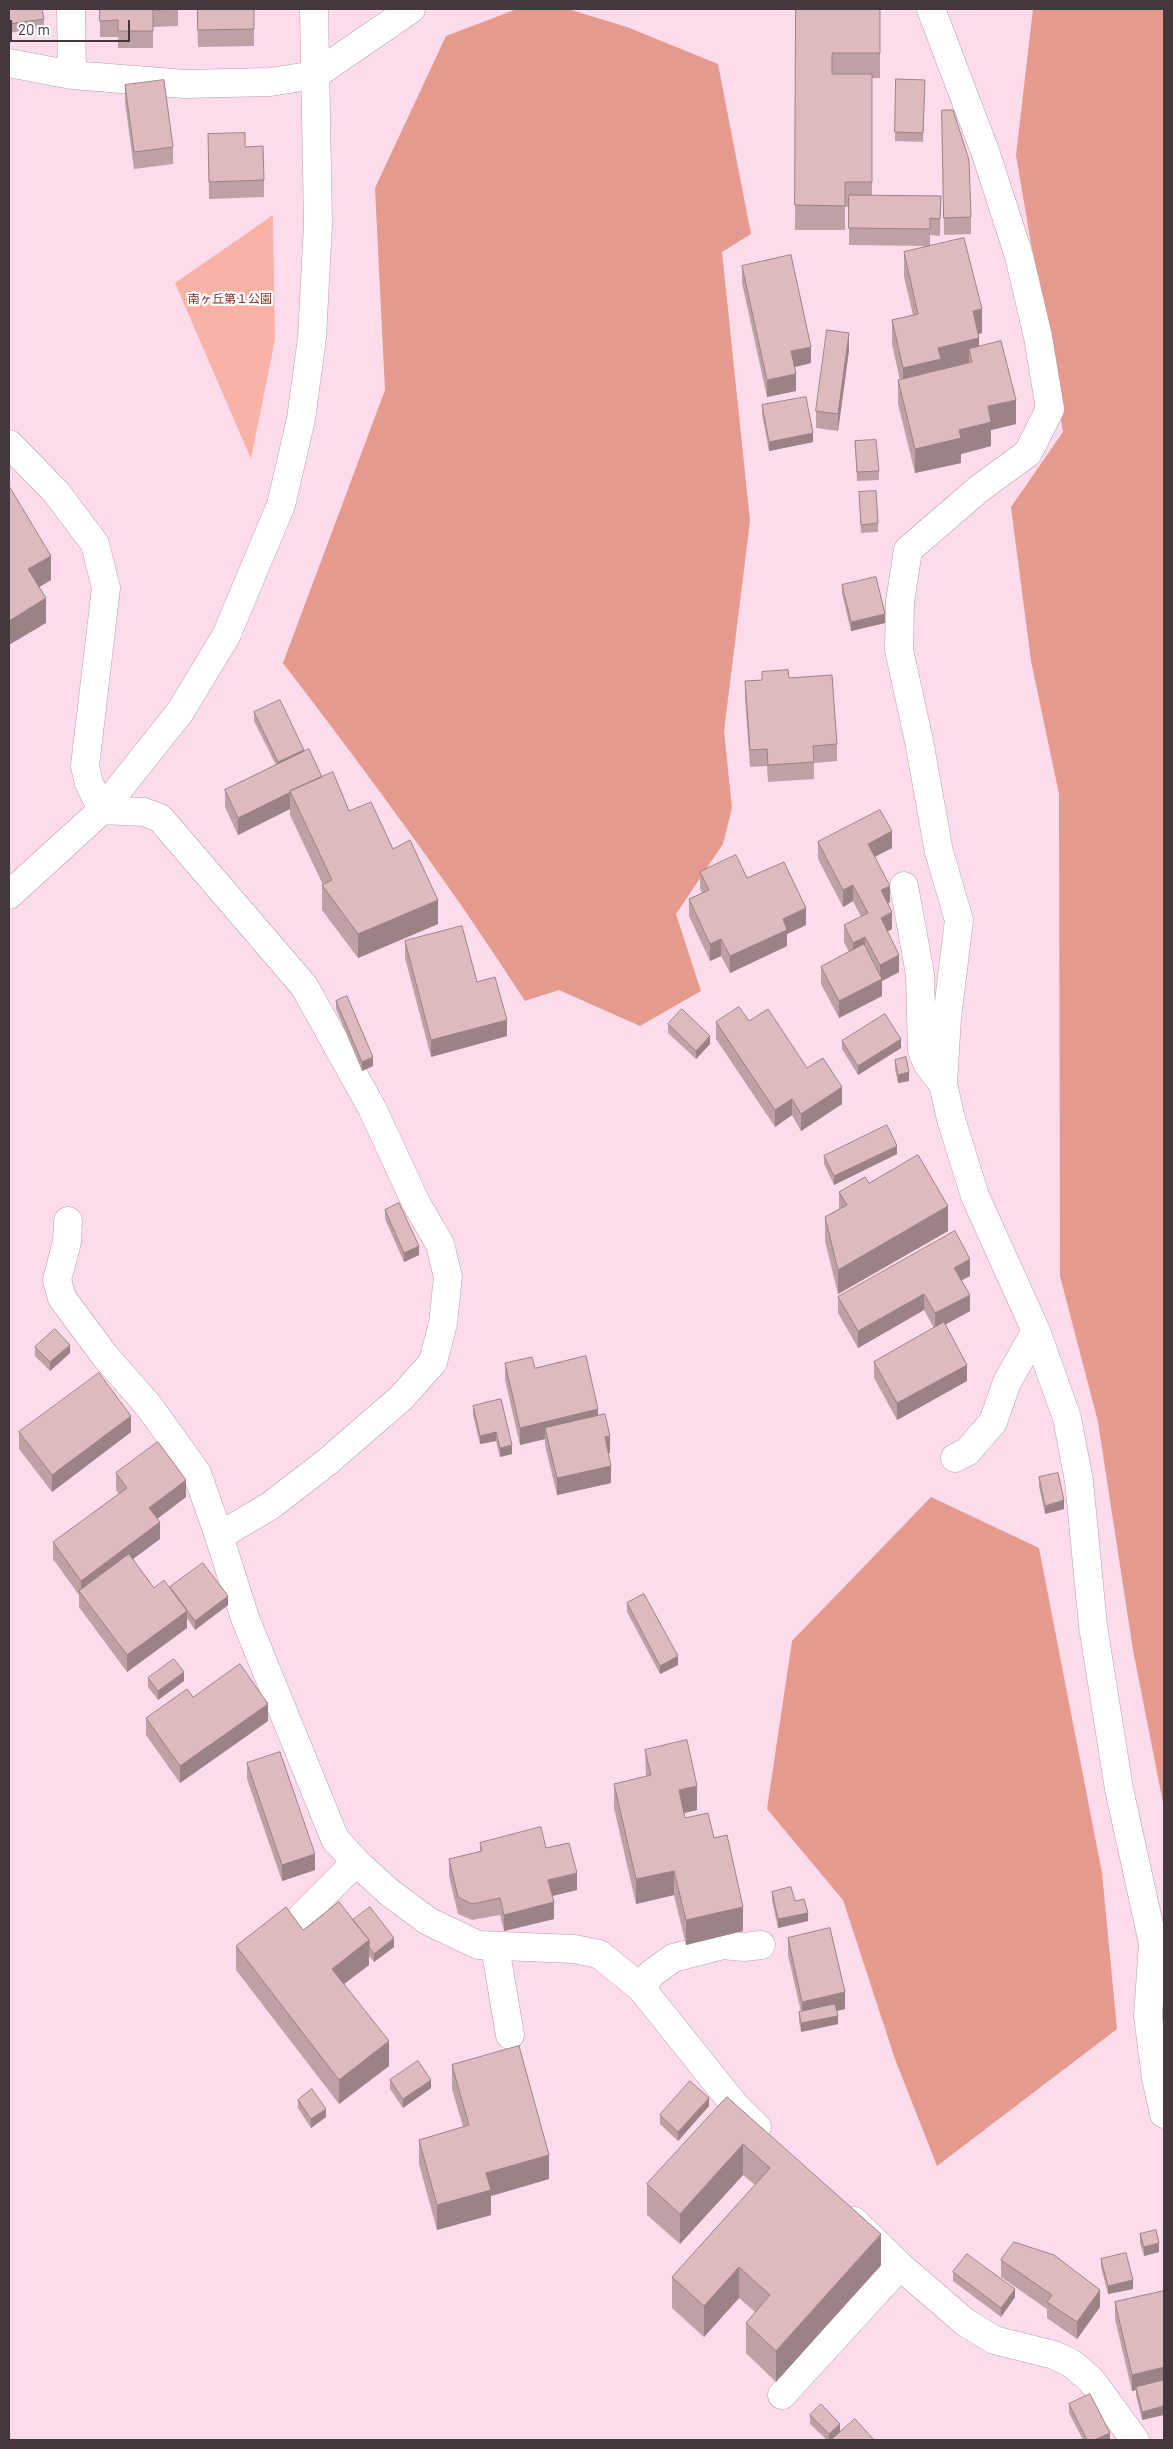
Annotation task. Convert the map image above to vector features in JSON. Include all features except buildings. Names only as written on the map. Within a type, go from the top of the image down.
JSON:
[{"type":"street","points":[[71,9],[72,75]]},
{"type":"street","points":[[9,895],[102,810],[180,712],[226,636],[281,505],[301,419],[312,338],[318,224],[314,9]]},
{"type":"street","points":[[9,63],[72,75],[184,84],[270,82],[316,75],[411,9]]},
{"type":"street","points":[[931,9],[986,154],[1019,256],[1038,337],[1050,410],[1028,453],[980,488],[908,550],[900,602],[899,650],[919,741],[939,852],[959,920],[947,1018],[943,1084],[951,1120],[975,1196],[1036,1331],[1067,1418],[1079,1481],[1096,1646],[1119,1789],[1153,1943],[1148,2016],[1156,2078],[1164,2114]]},
{"type":"street","points":[[9,444],[56,492],[95,544],[106,588],[85,766],[89,784],[102,810]]},
{"type":"street","points":[[102,810],[144,812],[160,818],[304,986],[372,1108],[416,1203],[440,1244],[448,1277],[443,1323],[433,1362],[401,1398],[327,1462],[270,1506],[219,1536]]},
{"type":"street","points":[[904,886],[920,974],[922,1051],[926,1063],[943,1084]]},
{"type":"street","points":[[68,1221],[67,1242],[57,1280],[62,1298],[105,1356],[148,1405],[196,1473],[219,1536],[245,1618],[335,1839],[356,1862],[390,1893],[428,1921],[478,1945],[574,1948],[599,1954],[641,1988],[737,2108],[772,2141]]},
{"type":"street","points":[[955,1458],[967,1452],[993,1422],[1007,1382],[1036,1331]]},
{"type":"street","points":[[303,1915],[356,1862]]},
{"type":"street","points":[[641,1988],[651,1974],[673,1958],[723,1945],[744,1947],[761,1945]]},
{"type":"street","points":[[495,1947],[510,2035]]},
{"type":"street","points":[[839,2207],[900,2266],[966,2322],[994,2340],[1054,2355],[1071,2363],[1091,2380],[1135,2440]]},
{"type":"street","points":[[782,2395],[900,2266]]},
{"type":"green space","name":"南ヶ丘第１公園","points":[[273,215],[275,340],[251,459],[175,283]]},
{"type":"shaded area","points":[[517,9],[568,9],[627,27],[718,64],[751,234],[722,252],[750,521],[724,731],[732,808],[723,844],[676,914],[701,991],[640,1026],[559,990],[525,1001],[497,957],[407,829],[283,663],[385,390],[375,188],[446,36]]},
{"type":"shaded area","points":[[1033,9],[1164,9],[1164,1808],[1133,1650],[1098,1422],[1060,1276],[1059,794],[1031,661],[1011,507],[1063,432],[1016,155]]},
{"type":"shaded area","points":[[931,1497],[1039,1548],[1102,1873],[1117,2029],[937,2166],[895,2059],[843,1900],[767,1809],[792,1641]]}]
